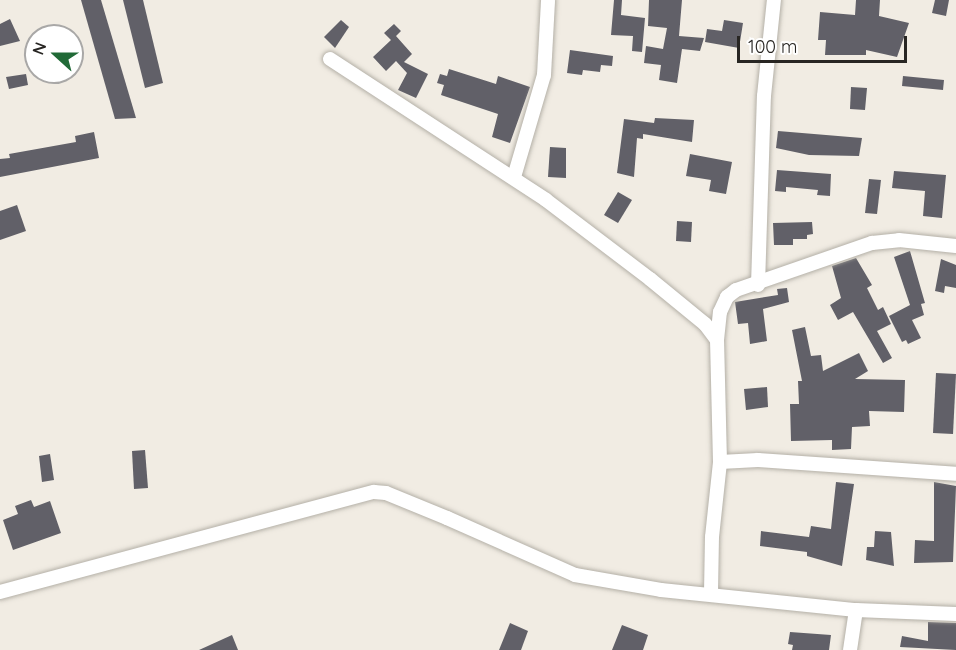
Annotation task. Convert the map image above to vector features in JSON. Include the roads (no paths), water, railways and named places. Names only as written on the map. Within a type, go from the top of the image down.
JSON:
[{"type":"street","points":[[514,177],[544,75],[548,0]]},
{"type":"street","points":[[758,285],[764,96],[774,0]]},
{"type":"street","points":[[330,59],[514,177],[650,279],[705,324],[717,340]]},
{"type":"street","points":[[711,593],[712,537],[720,462],[717,340],[720,312],[727,297],[872,243],[899,240],[956,246]]},
{"type":"street","points":[[720,462],[758,460],[956,474]]},
{"type":"street","points":[[0,592],[374,492],[416,506],[575,575],[651,589],[711,593],[856,610],[956,614]]},
{"type":"street","points":[[850,650],[856,610]]}]
